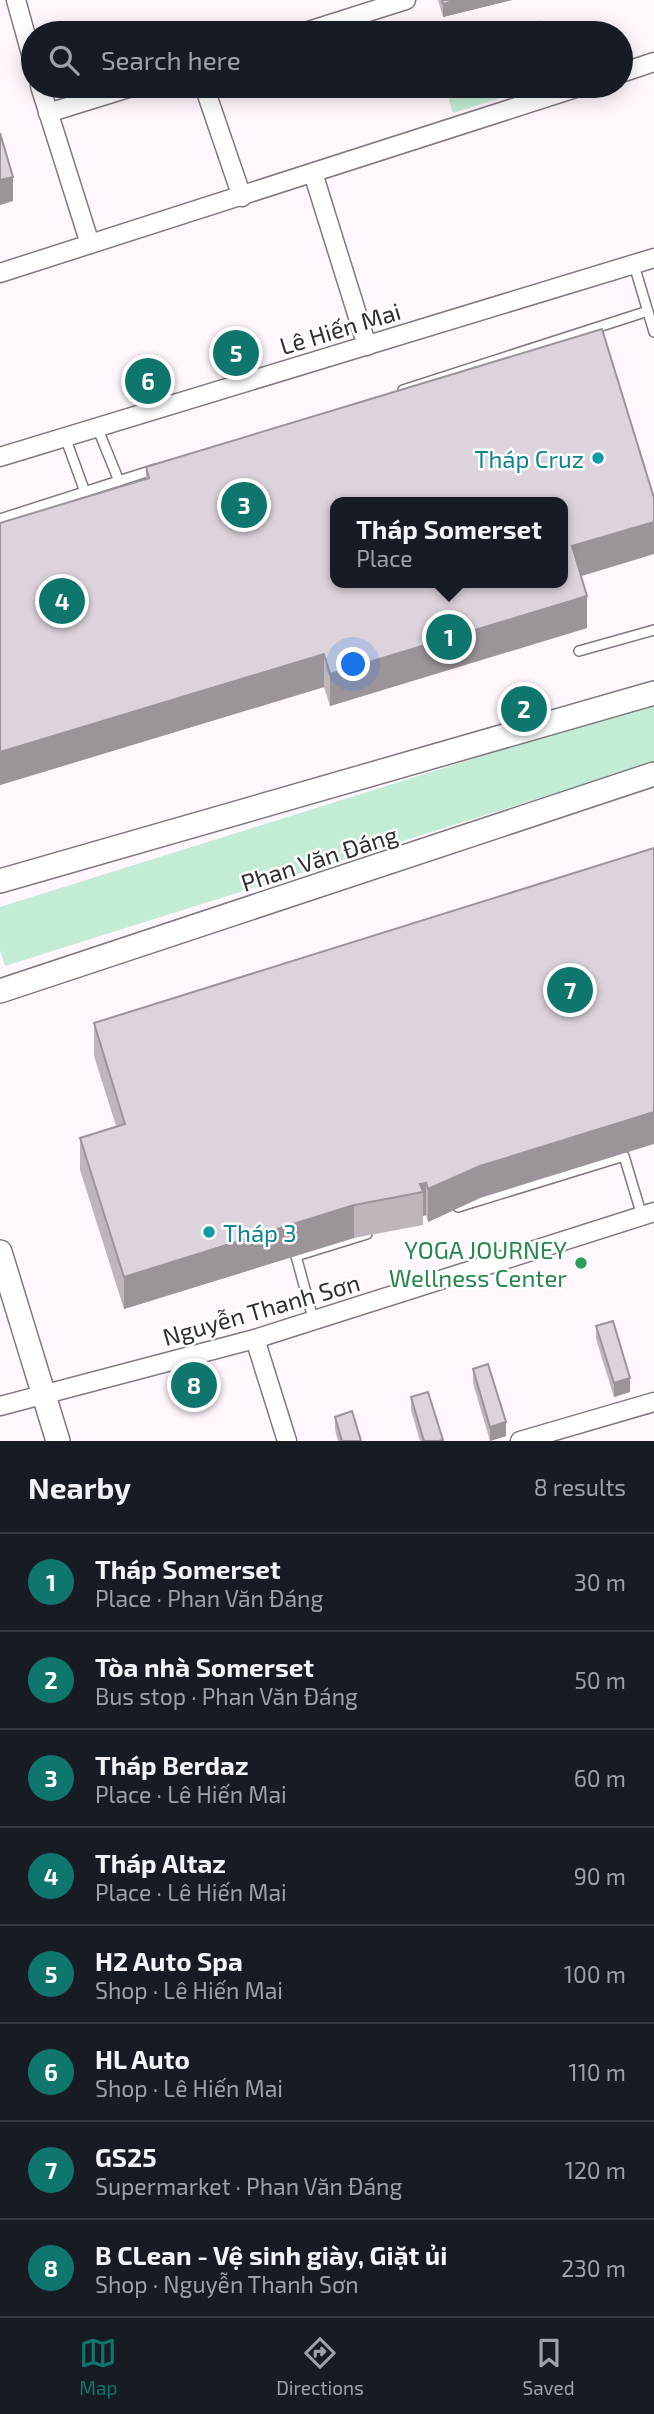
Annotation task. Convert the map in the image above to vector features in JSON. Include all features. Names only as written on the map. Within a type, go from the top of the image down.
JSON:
[{"type":"street","points":[[16,0],[22,21]]},
{"type":"street","points":[[340,21],[406,0]]},
{"type":"street","points":[[633,69],[654,62]]},
{"type":"street","points":[[44,98],[90,244]]},
{"type":"street","points":[[48,113],[96,98]]},
{"type":"street","points":[[208,98],[242,197]]},
{"type":"street","points":[[0,273],[545,98]]},
{"type":"street","points":[[313,173],[366,346]]},
{"type":"street","name":"Lê Hiến Mai","points":[[0,457],[654,258]]},
{"type":"street","points":[[0,881],[654,693]]},
{"type":"street","name":"Phan Văn Đáng","points":[[0,991],[654,774]]},
{"type":"street","name":"Nguyễn Thanh Sơn","points":[[0,1406],[314,1322],[648,1214]]},
{"type":"street","points":[[0,1252],[58,1441]]},
{"type":"street","points":[[255,1339],[287,1441]]},
{"type":"street","points":[[520,1441],[654,1402]]},
{"type":"lane","points":[[634,265],[654,332]]},
{"type":"lane","points":[[396,392],[648,311]]},
{"type":"lane","points":[[97,427],[118,481]]},
{"type":"lane","points":[[65,437],[85,492]]},
{"type":"lane","points":[[0,519],[172,464]]},
{"type":"lane","points":[[579,651],[654,630]]},
{"type":"lane","points":[[454,1208],[624,1157],[648,1214]]},
{"type":"lane","points":[[314,1322],[296,1256],[375,1232]]},
{"type":"green space","points":[[449,98],[501,98],[453,113]]},
{"type":"green space","points":[[654,702],[654,762],[5,966],[0,951],[0,907]]},
{"type":"building","points":[[0,133],[13,177],[0,180]]},
{"type":"building","points":[[602,329],[654,498],[654,522],[572,546],[587,596],[330,674],[324,654],[0,752],[0,523],[149,478],[146,467]]},
{"type":"building","points":[[654,848],[654,1112],[480,1166],[428,1189],[426,1183],[420,1184],[423,1192],[354,1205],[124,1277],[80,1138],[125,1124],[94,1023]]},
{"type":"building","points":[[613,1321],[630,1378],[614,1383],[596,1326]]},
{"type":"building","points":[[488,1364],[506,1422],[490,1427],[473,1369]]},
{"type":"building","points":[[428,1392],[443,1440],[424,1441],[411,1397]]},
{"type":"building","points":[[352,1411],[361,1441],[342,1441],[335,1417]]},
{"type":"place","name":"H2 Auto Spa","points":[[236,353]]},
{"type":"place","name":"HL Auto","points":[[148,381]]},
{"type":"place","name":"Tháp Cruz","points":[[598,458]]},
{"type":"place","name":"Tháp Berdaz","points":[[244,505]]},
{"type":"place","name":"Tháp Altaz","points":[[62,601]]},
{"type":"place","name":"Tháp Somerset","points":[[449,637]]},
{"type":"place","name":"Tòa nhà Somerset","points":[[524,709]]},
{"type":"place","name":"GS25","points":[[570,990]]},
{"type":"place","name":"Tháp 3","points":[[209,1232]]},
{"type":"place","name":"YOGA JOURNEY Wellness Center","points":[[581,1263]]},
{"type":"place","name":"B CLean - Vệ sinh giày, Giặt ủi","points":[[194,1385]]}]
